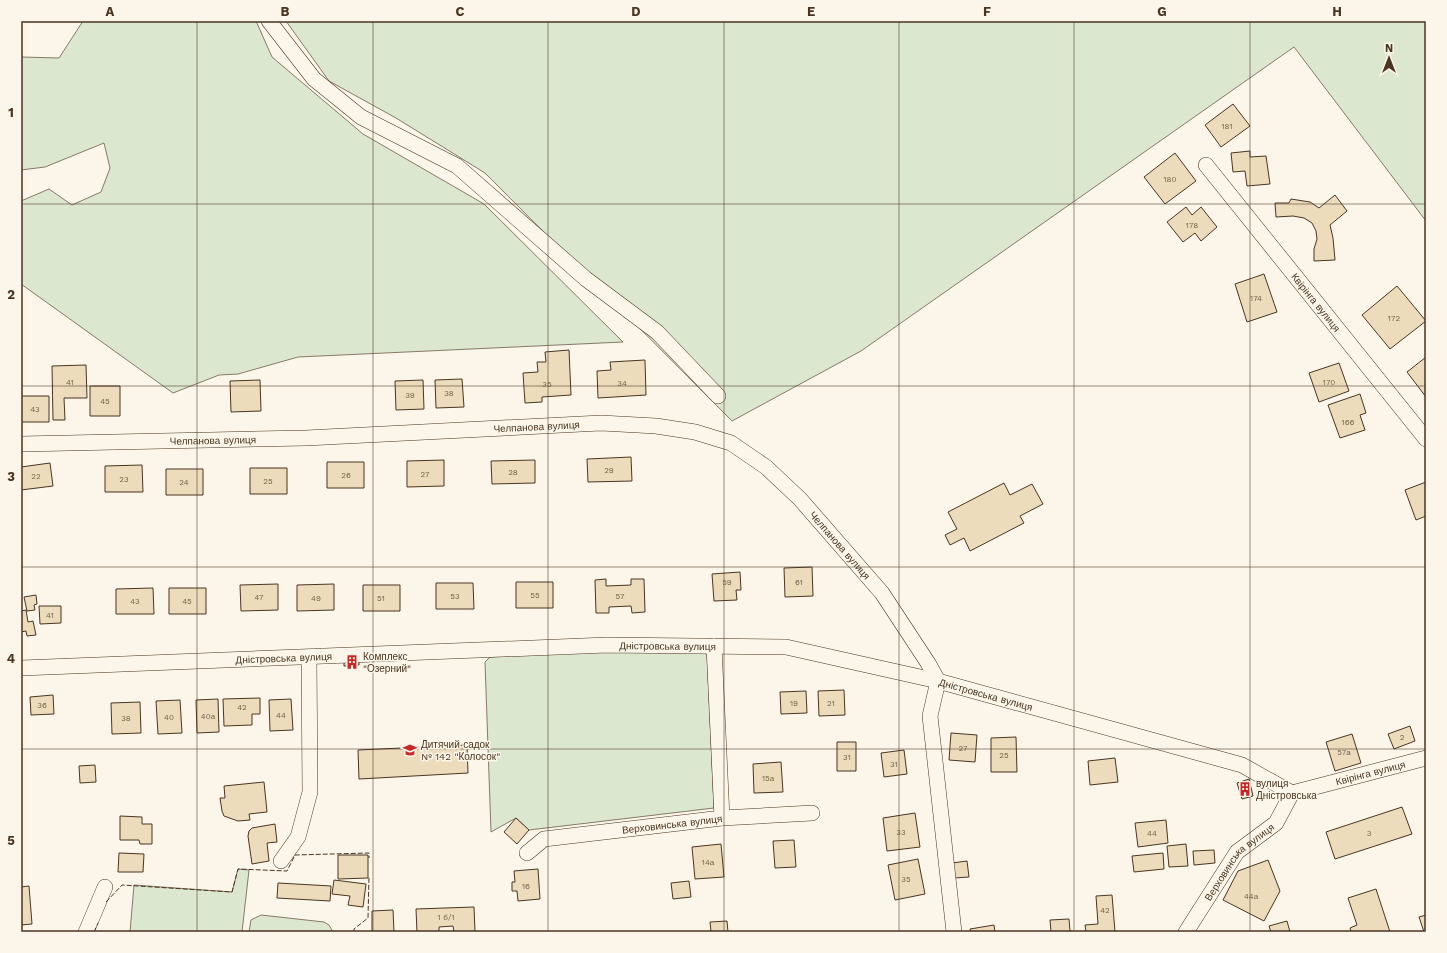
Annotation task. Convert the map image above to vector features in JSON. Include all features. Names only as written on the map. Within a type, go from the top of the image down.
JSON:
[{"type":"street","points":[[269,21],[314,79],[361,117],[457,166],[586,279],[657,332],[718,396]]},
{"type":"street","name":"Квірінга вулиця","points":[[1206,165],[1426,439]]},
{"type":"street","name":"Челпанова вулиця","points":[[21,444],[306,438],[602,423],[656,426],[696,432],[732,443],[766,467],[800,498],[882,593],[938,681]]},
{"type":"street","name":"Дністровська вулиця","points":[[21,668],[607,645],[786,647],[938,681],[1242,765],[1292,793]]},
{"type":"street","name":"Верховинська вулиця","points":[[527,853],[544,839],[722,818],[714,646]]},
{"type":"street","points":[[281,861],[298,837],[310,792],[309,657]]},
{"type":"street","points":[[938,681],[930,716],[954,932]]},
{"type":"street","name":"Квірінга вулиця","points":[[1292,793],[1426,758]]},
{"type":"street","name":"Верховинська вулиця","points":[[1186,932],[1237,852],[1276,823],[1292,793]]},
{"type":"street","points":[[722,818],[812,812]]},
{"type":"street","points":[[86,932],[105,887]]},
{"type":"green space","points":[[83,21],[256,21],[272,57],[363,134],[484,204],[623,342],[298,357],[238,374],[219,375],[173,393],[21,284],[21,201],[49,189],[72,205],[101,192],[110,168],[104,143],[45,167],[21,170],[21,57],[59,58]]},
{"type":"green space","points":[[286,21],[1426,21],[1426,221],[1294,47],[861,351],[732,421],[485,173],[396,118],[329,81]]},
{"type":"green space","points":[[608,651],[707,652],[714,808],[529,830],[516,818],[491,832],[485,662],[490,657]]},
{"type":"green space","points":[[238,869],[249,870],[242,932],[130,932],[134,885],[232,892]]},
{"type":"green space","points":[[261,915],[324,922],[329,925],[333,932],[249,932],[251,920]]},
{"type":"building","points":[[1233,104],[1250,126],[1221,147],[1205,125]]},
{"type":"building","points":[[1250,151],[1250,157],[1266,156],[1270,184],[1247,186],[1245,171],[1233,172],[1231,153]]},
{"type":"building","points":[[1175,153],[1196,181],[1165,204],[1144,177]]},
{"type":"building","points":[[1335,195],[1347,211],[1330,225],[1335,260],[1314,261],[1314,249],[1317,239],[1316,231],[1312,223],[1304,218],[1293,216],[1276,217],[1275,203],[1289,203],[1291,199],[1310,202],[1319,208]]},
{"type":"building","points":[[1186,207],[1192,215],[1201,207],[1217,227],[1201,241],[1195,233],[1183,242],[1167,222]]},
{"type":"building","points":[[1264,274],[1277,312],[1247,322],[1235,284]]},
{"type":"building","points":[[1397,286],[1426,321],[1390,349],[1362,315]]},
{"type":"building","points":[[569,350],[571,395],[542,397],[542,402],[525,403],[523,373],[538,372],[537,362],[546,362],[545,352]]},
{"type":"building","points":[[1426,357],[1426,397],[1407,372]]},
{"type":"building","points":[[645,360],[646,395],[598,398],[597,371],[611,370],[610,362]]},
{"type":"building","points":[[1339,363],[1349,391],[1319,402],[1309,373]]},
{"type":"building","points":[[86,365],[87,398],[64,398],[65,420],[53,420],[52,366]]},
{"type":"building","points":[[462,379],[464,407],[436,408],[435,380]]},
{"type":"building","points":[[260,380],[261,411],[231,412],[230,381]]},
{"type":"building","points":[[423,380],[424,409],[396,410],[395,381]]},
{"type":"building","points":[[90,386],[120,386],[120,416],[90,416]]},
{"type":"building","points":[[1360,394],[1366,413],[1360,415],[1365,430],[1340,438],[1328,405]]},
{"type":"building","points":[[21,396],[49,396],[49,422],[21,422]]},
{"type":"building","points":[[631,457],[632,481],[588,482],[587,459]]},
{"type":"building","points":[[444,460],[444,486],[407,487],[407,461]]},
{"type":"building","points":[[535,460],[535,483],[492,484],[491,461]]},
{"type":"building","points":[[327,462],[364,462],[364,488],[327,488]]},
{"type":"building","points":[[50,463],[53,486],[21,490],[21,467]]},
{"type":"building","points":[[142,465],[143,492],[105,492],[105,466]]},
{"type":"building","points":[[250,468],[287,468],[287,494],[250,494]]},
{"type":"building","points":[[166,469],[203,469],[203,495],[166,495]]},
{"type":"building","points":[[1426,482],[1426,516],[1416,520],[1405,490]]},
{"type":"building","points":[[1004,483],[1010,495],[1032,484],[1043,504],[1020,516],[1024,523],[970,551],[964,538],[950,545],[945,535],[957,529],[948,512]]},
{"type":"building","points":[[812,567],[813,596],[785,597],[784,568]]},
{"type":"building","points":[[740,572],[741,590],[736,590],[737,600],[714,601],[712,574]]},
{"type":"building","points":[[606,579],[606,586],[631,585],[631,579],[644,579],[645,612],[632,613],[631,606],[609,607],[609,613],[596,613],[595,580]]},
{"type":"building","points":[[516,582],[553,582],[553,608],[516,608]]},
{"type":"building","points":[[436,583],[473,583],[474,609],[436,609]]},
{"type":"building","points":[[278,584],[278,610],[241,611],[240,585]]},
{"type":"building","points":[[334,584],[334,610],[297,611],[297,585]]},
{"type":"building","points":[[363,585],[400,585],[400,611],[363,611]]},
{"type":"building","points":[[153,588],[154,614],[116,614],[116,589]]},
{"type":"building","points":[[169,588],[206,588],[206,614],[169,614]]},
{"type":"building","points":[[36,595],[37,604],[34,605],[35,610],[27,611],[24,597]]},
{"type":"building","points":[[39,606],[61,606],[61,623],[40,624]]},
{"type":"building","points":[[26,610],[28,622],[33,621],[36,635],[27,636],[26,631],[21,632],[21,611]]},
{"type":"building","name":"Комплекс \"Озерний\"","points":[[344,659],[359,659],[359,665],[344,666]]},
{"type":"building","points":[[844,690],[845,715],[819,716],[818,691]]},
{"type":"building","points":[[806,691],[807,713],[781,714],[780,692]]},
{"type":"building","points":[[53,695],[54,714],[31,715],[30,697]]},
{"type":"building","points":[[260,698],[260,714],[252,714],[252,725],[224,726],[223,699]]},
{"type":"building","points":[[218,699],[219,732],[197,733],[196,700]]},
{"type":"building","points":[[291,699],[293,730],[270,731],[269,700]]},
{"type":"building","points":[[180,700],[182,733],[158,734],[156,701]]},
{"type":"building","points":[[140,702],[141,733],[112,734],[111,703]]},
{"type":"building","points":[[1410,726],[1415,741],[1394,749],[1388,734]]},
{"type":"building","points":[[951,733],[977,735],[975,762],[949,760]]},
{"type":"building","points":[[1352,734],[1361,763],[1335,771],[1326,742]]},
{"type":"building","points":[[1016,737],[1017,772],[991,772],[991,738]]},
{"type":"building","points":[[837,742],[856,742],[856,771],[837,771]]},
{"type":"building","points":[[467,745],[468,773],[359,779],[358,750]]},
{"type":"building","points":[[904,750],[907,774],[884,777],[881,753]]},
{"type":"building","points":[[1115,758],[1118,782],[1090,785],[1088,761]]},
{"type":"building","points":[[781,762],[783,792],[754,793],[753,764]]},
{"type":"building","points":[[95,765],[96,782],[80,783],[79,766]]},
{"type":"building","name":"вулиця Дністровська","points":[[1249,779],[1253,796],[1242,799],[1237,783]]},
{"type":"building","points":[[264,782],[267,812],[249,814],[250,820],[238,821],[224,816],[220,798],[225,798],[224,786]]},
{"type":"building","points":[[1402,807],[1412,834],[1335,859],[1326,832]]},
{"type":"building","points":[[915,813],[920,847],[887,851],[883,818]]},
{"type":"building","points":[[120,816],[142,817],[142,824],[152,824],[152,844],[140,844],[139,840],[120,840]]},
{"type":"building","points":[[516,818],[529,830],[517,844],[504,832]]},
{"type":"building","points":[[1166,820],[1168,843],[1138,847],[1135,823]]},
{"type":"building","points":[[275,824],[277,842],[267,843],[269,861],[252,864],[248,836],[249,831],[252,828]]},
{"type":"building","points":[[794,840],[796,867],[775,868],[773,841]]},
{"type":"building","points":[[721,844],[724,877],[695,879],[692,847]]},
{"type":"building","points":[[1186,844],[1188,866],[1169,867],[1167,846]]},
{"type":"building","points":[[1214,850],[1215,863],[1194,865],[1193,851]]},
{"type":"building","points":[[119,853],[144,854],[143,872],[118,872]]},
{"type":"building","points":[[1163,853],[1164,869],[1134,872],[1132,856]]},
{"type":"building","points":[[338,855],[368,855],[368,878],[338,879]]},
{"type":"building","points":[[918,859],[925,894],[895,900],[888,865]]},
{"type":"building","points":[[1268,860],[1280,891],[1264,921],[1223,900],[1238,871]]},
{"type":"building","points":[[967,861],[969,877],[954,878],[952,863]]},
{"type":"building","points":[[538,869],[540,899],[518,901],[517,891],[512,891],[512,882],[515,882],[514,871]]},
{"type":"building","points":[[334,880],[366,884],[363,907],[348,905],[350,896],[332,894]]},
{"type":"building","points":[[689,881],[691,897],[673,899],[671,883]]},
{"type":"building","points":[[278,883],[331,886],[330,901],[277,898]]},
{"type":"building","points":[[29,886],[32,924],[21,925],[21,887]]},
{"type":"building","points":[[1376,889],[1390,932],[1351,932],[1350,928],[1357,925],[1348,898]]},
{"type":"building","points":[[1112,895],[1115,932],[1086,932],[1085,925],[1098,924],[1096,896]]},
{"type":"building","points":[[474,907],[475,932],[454,932],[453,926],[439,927],[439,932],[417,932],[416,909]]},
{"type":"building","points":[[393,910],[394,932],[372,932],[372,911]]},
{"type":"building","points":[[1426,915],[1426,932],[1424,932],[1419,917]]},
{"type":"building","points":[[1069,919],[1070,931],[1076,932],[1051,932],[1050,920]]},
{"type":"building","points":[[727,921],[728,932],[711,932],[710,922]]},
{"type":"building","points":[[1287,921],[1290,932],[1271,932],[1269,926]]},
{"type":"building","points":[[994,925],[995,932],[971,932],[970,929]]},
{"type":"fence","points":[[106,902],[122,885],[232,892],[238,869],[287,871],[295,855],[369,853],[369,858]]},
{"type":"fence","points":[[354,932],[354,929],[368,918],[369,876]]},
{"type":"fence","points":[[94,932],[98,923]]},
{"type":"place","name":"Комплекс \"Озерний\"","points":[[352,662]]},
{"type":"place","name":"Дитячий садок № 142 \"Колосок\"","points":[[410,750]]},
{"type":"place","name":"вулиця Дністровська","points":[[1245,789]]}]
